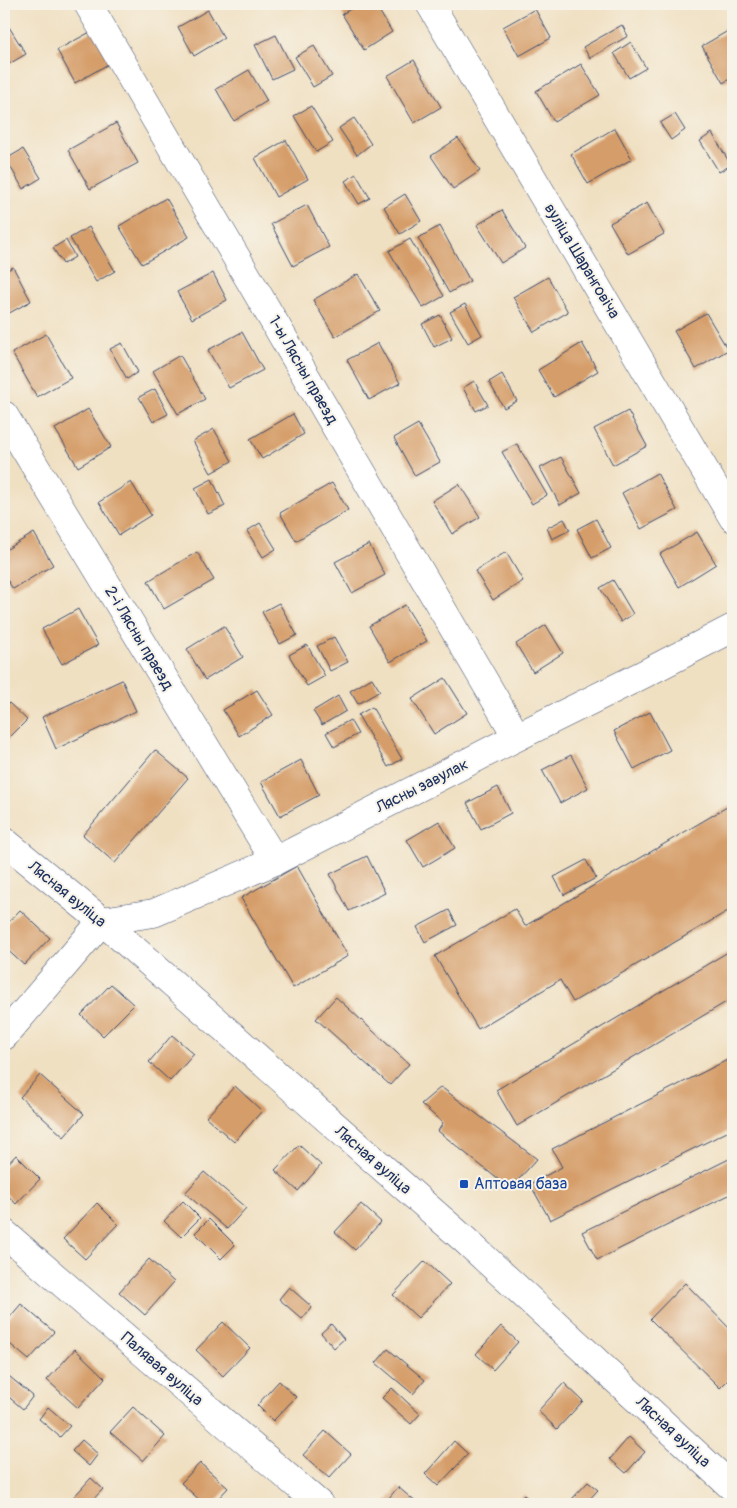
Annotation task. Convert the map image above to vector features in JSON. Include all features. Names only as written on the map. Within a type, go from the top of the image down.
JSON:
[{"type":"street","name":"1-ы Лясны праезд","points":[[88,4],[517,737]]},
{"type":"street","name":"вуліца Шаранговіча","points":[[430,4],[733,518]]},
{"type":"street","name":"2-і Лясны праезд","points":[[4,415],[275,860]]},
{"type":"street","name":"Лясны завулак","points":[[102,921],[154,913],[275,860],[733,628]]},
{"type":"street","name":"Лясная вуліца","points":[[4,842],[102,921],[465,1240],[733,1488]]},
{"type":"street","points":[[4,1036],[102,921]]},
{"type":"street","name":"Палявая вуліца","points":[[4,1233],[320,1504]]},
{"type":"building","points":[[359,4],[375,4],[392,32],[364,50],[342,14]]},
{"type":"building","points":[[535,9],[551,38],[519,56],[503,27]]},
{"type":"building","points":[[208,10],[224,38],[194,56],[178,27]]},
{"type":"building","points":[[622,25],[628,36],[590,58],[583,47]]},
{"type":"building","points":[[9,27],[26,54],[9,64],[4,54],[4,30]]},
{"type":"building","points":[[733,28],[733,77],[723,83],[702,46]]},
{"type":"building","points":[[94,30],[112,62],[75,83],[57,50]]},
{"type":"building","points":[[276,35],[293,69],[272,79],[255,45]]},
{"type":"building","points":[[631,42],[646,68],[629,78],[614,53]]},
{"type":"building","points":[[314,46],[332,76],[313,87],[295,57]]},
{"type":"building","points":[[414,60],[441,107],[414,123],[387,76]]},
{"type":"building","points":[[581,64],[600,95],[554,122],[536,91]]},
{"type":"building","points":[[249,70],[267,101],[234,121],[216,89]]},
{"type":"building","points":[[311,106],[333,142],[316,152],[294,116]]},
{"type":"building","points":[[675,114],[685,130],[671,140],[660,123]]},
{"type":"building","points":[[354,118],[371,144],[357,155],[339,128]]},
{"type":"building","points":[[116,123],[138,163],[90,189],[68,150]]},
{"type":"building","points":[[615,128],[632,159],[588,184],[571,154]]},
{"type":"building","points":[[712,133],[731,165],[719,172],[700,141]]},
{"type":"building","points":[[458,138],[480,171],[453,189],[431,156]]},
{"type":"building","points":[[286,140],[308,179],[276,197],[255,158]]},
{"type":"building","points":[[23,149],[41,178],[23,189],[6,159]]},
{"type":"building","points":[[356,174],[370,198],[359,204],[345,181]]},
{"type":"building","points":[[405,194],[421,221],[400,234],[384,207]]},
{"type":"building","points":[[166,198],[189,237],[142,264],[119,226]]},
{"type":"building","points":[[647,203],[664,234],[628,254],[610,223]]},
{"type":"building","points":[[307,205],[329,247],[293,266],[271,224]]},
{"type":"building","points":[[502,210],[525,248],[501,263],[477,225]]},
{"type":"building","points":[[440,226],[470,281],[449,293],[418,238]]},
{"type":"building","points":[[89,227],[115,271],[96,282],[70,238]]},
{"type":"building","points":[[410,239],[444,296],[423,308],[389,251]]},
{"type":"building","points":[[66,240],[75,257],[63,264],[53,248]]},
{"type":"building","points":[[13,267],[31,301],[4,316],[4,272]]},
{"type":"building","points":[[213,273],[227,300],[192,319],[177,292]]},
{"type":"building","points":[[358,274],[380,311],[335,337],[313,300]]},
{"type":"building","points":[[548,277],[568,312],[534,332],[513,297]]},
{"type":"building","points":[[465,304],[482,335],[468,343],[450,312]]},
{"type":"building","points":[[706,313],[728,350],[696,369],[674,331]]},
{"type":"building","points":[[440,315],[452,338],[434,347],[422,324]]},
{"type":"building","points":[[242,332],[263,370],[229,388],[208,350]]},
{"type":"building","points":[[46,334],[71,378],[37,397],[12,353]]},
{"type":"building","points":[[122,343],[138,372],[127,379],[110,349]]},
{"type":"building","points":[[378,343],[400,383],[369,400],[347,360]]},
{"type":"building","points":[[582,343],[598,371],[554,397],[538,370]]},
{"type":"building","points":[[180,355],[205,399],[178,414],[153,371]]},
{"type":"building","points":[[502,374],[517,401],[504,408],[489,382]]},
{"type":"building","points":[[474,381],[488,405],[476,411],[463,388]]},
{"type":"building","points":[[155,389],[168,414],[153,422],[139,397]]},
{"type":"building","points":[[88,409],[111,447],[78,467],[55,429]]},
{"type":"building","points":[[628,411],[647,446],[613,465],[594,429]]},
{"type":"building","points":[[293,414],[304,434],[262,459],[250,439]]},
{"type":"building","points":[[418,424],[440,462],[415,476],[394,438]]},
{"type":"building","points":[[214,429],[232,461],[211,473],[193,441]]},
{"type":"building","points":[[517,444],[547,495],[532,504],[502,452]]},
{"type":"building","points":[[561,457],[581,493],[560,505],[540,468]]},
{"type":"building","points":[[657,473],[677,510],[641,529],[622,493]]},
{"type":"building","points":[[212,479],[225,506],[208,514],[195,488]]},
{"type":"building","points":[[131,482],[151,515],[119,535],[99,502]]},
{"type":"building","points":[[332,483],[348,510],[296,541],[280,513]]},
{"type":"building","points":[[459,484],[480,517],[452,534],[432,501]]},
{"type":"building","points":[[564,519],[570,530],[552,539],[547,528]]},
{"type":"building","points":[[596,519],[611,548],[592,558],[577,529]]},
{"type":"building","points":[[260,523],[276,549],[263,557],[247,531]]},
{"type":"building","points":[[697,532],[716,564],[679,587],[660,554]]},
{"type":"building","points":[[34,533],[53,565],[13,589],[4,575],[4,551]]},
{"type":"building","points":[[369,544],[385,575],[352,593],[335,562]]},
{"type":"building","points":[[197,552],[214,580],[164,609],[148,581]]},
{"type":"building","points":[[506,552],[523,581],[493,600],[475,571]]},
{"type":"building","points":[[613,580],[633,614],[621,622],[600,588]]},
{"type":"building","points":[[279,603],[297,635],[280,644],[262,612]]},
{"type":"building","points":[[405,605],[427,641],[390,662],[369,626]]},
{"type":"building","points":[[78,609],[98,645],[62,664],[42,629]]},
{"type":"building","points":[[546,625],[563,653],[533,672],[516,644]]},
{"type":"building","points":[[224,626],[243,657],[205,680],[187,649]]},
{"type":"building","points":[[334,637],[348,662],[330,671],[317,646]]},
{"type":"building","points":[[307,645],[325,676],[307,686],[289,655]]},
{"type":"building","points":[[372,678],[380,691],[358,704],[350,691]]},
{"type":"building","points":[[445,678],[467,713],[434,734],[412,699]]},
{"type":"building","points":[[122,680],[136,711],[56,749],[42,717]]},
{"type":"building","points":[[257,690],[273,715],[239,736],[223,710]]},
{"type":"building","points":[[338,696],[346,711],[322,725],[313,711]]},
{"type":"building","points":[[9,703],[27,720],[7,740],[4,737],[4,708]]},
{"type":"building","points":[[372,707],[402,759],[388,767],[358,715]]},
{"type":"building","points":[[650,712],[670,750],[634,769],[614,731]]},
{"type":"building","points":[[350,720],[358,734],[334,747],[326,733]]},
{"type":"building","points":[[155,750],[188,778],[115,863],[83,835]]},
{"type":"building","points":[[571,755],[588,788],[560,803],[542,770]]},
{"type":"building","points":[[301,760],[319,795],[280,816],[261,782]]},
{"type":"building","points":[[498,787],[511,813],[481,829],[467,803]]},
{"type":"building","points":[[732,804],[733,908],[573,1002],[560,980],[478,1029],[435,956],[515,909],[525,926]]},
{"type":"building","points":[[439,821],[455,848],[423,867],[407,840]]},
{"type":"building","points":[[367,856],[385,893],[349,911],[330,874]]},
{"type":"building","points":[[586,860],[596,878],[564,895],[554,877]]},
{"type":"building","points":[[297,866],[348,956],[293,988],[241,898]]},
{"type":"building","points":[[20,910],[50,938],[24,965],[4,947],[4,927]]},
{"type":"building","points":[[449,910],[457,925],[425,942],[417,927]]},
{"type":"building","points":[[733,949],[733,998],[517,1126],[496,1090]]},
{"type":"building","points":[[111,984],[134,1005],[103,1036],[81,1015]]},
{"type":"building","points":[[336,997],[409,1064],[390,1085],[316,1019]]},
{"type":"building","points":[[172,1035],[194,1054],[170,1081],[149,1062]]},
{"type":"building","points":[[733,1057],[733,1129],[550,1220],[530,1184],[562,1167],[552,1149]]},
{"type":"building","points":[[40,1075],[84,1114],[64,1137],[20,1097]]},
{"type":"building","points":[[235,1086],[262,1111],[234,1142],[206,1117]]},
{"type":"building","points":[[441,1087],[537,1159],[510,1189],[438,1131],[443,1123],[421,1104]]},
{"type":"building","points":[[299,1145],[321,1165],[298,1191],[275,1170]]},
{"type":"building","points":[[16,1155],[40,1179],[16,1204],[4,1191],[4,1168]]},
{"type":"building","points":[[733,1157],[733,1193],[597,1260],[582,1232]]},
{"type":"building","points":[[204,1172],[246,1208],[227,1229],[185,1193]]},
{"type":"building","points":[[183,1201],[200,1218],[181,1237],[164,1221]]},
{"type":"building","points":[[97,1203],[118,1224],[85,1259],[63,1239]]},
{"type":"building","points":[[361,1204],[381,1222],[355,1250],[335,1232]]},
{"type":"building","points":[[209,1219],[235,1245],[221,1259],[195,1233]]},
{"type":"building","points":[[149,1259],[174,1282],[145,1315],[119,1292]]},
{"type":"building","points":[[425,1261],[450,1284],[418,1318],[393,1295]]},
{"type":"building","points":[[685,1283],[733,1332],[733,1380],[730,1378],[720,1388],[650,1319]]},
{"type":"building","points":[[289,1287],[312,1307],[302,1319],[279,1299]]},
{"type":"building","points":[[21,1304],[54,1332],[29,1360],[4,1339],[4,1324]]},
{"type":"building","points":[[223,1322],[250,1348],[223,1376],[196,1350]]},
{"type":"building","points":[[331,1324],[344,1339],[334,1348],[321,1333]]},
{"type":"building","points":[[501,1326],[518,1342],[493,1370],[476,1354]]},
{"type":"building","points":[[75,1349],[105,1378],[78,1408],[47,1380]]},
{"type":"building","points":[[388,1349],[425,1380],[413,1394],[376,1363]]},
{"type":"building","points":[[4,1372],[33,1396],[23,1409],[4,1393]]},
{"type":"building","points":[[279,1381],[296,1397],[273,1421],[257,1405]]},
{"type":"building","points":[[564,1383],[583,1401],[557,1429],[538,1411]]},
{"type":"building","points":[[392,1388],[420,1414],[411,1424],[382,1398]]},
{"type":"building","points":[[48,1407],[70,1426],[60,1437],[39,1419]]},
{"type":"building","points":[[133,1407],[165,1436],[143,1461],[110,1432]]},
{"type":"building","points":[[325,1431],[351,1454],[329,1478],[303,1455]]},
{"type":"building","points":[[629,1437],[645,1452],[626,1473],[610,1459]]},
{"type":"building","points":[[82,1440],[98,1454],[89,1466],[72,1451]]},
{"type":"building","points":[[454,1441],[468,1454],[438,1486],[425,1474]]},
{"type":"building","points":[[200,1463],[228,1488],[213,1504],[204,1504],[181,1483]]},
{"type":"building","points":[[91,1478],[103,1489],[89,1504],[76,1504],[71,1500]]},
{"type":"building","points":[[588,1482],[598,1490],[585,1504],[576,1504],[571,1500]]},
{"type":"building","points":[[398,1487],[418,1504],[384,1504]]},
{"type":"building","points":[[524,1495],[535,1504],[515,1504]]},
{"type":"place","name":"Аптовая база","points":[[464,1184]]}]
